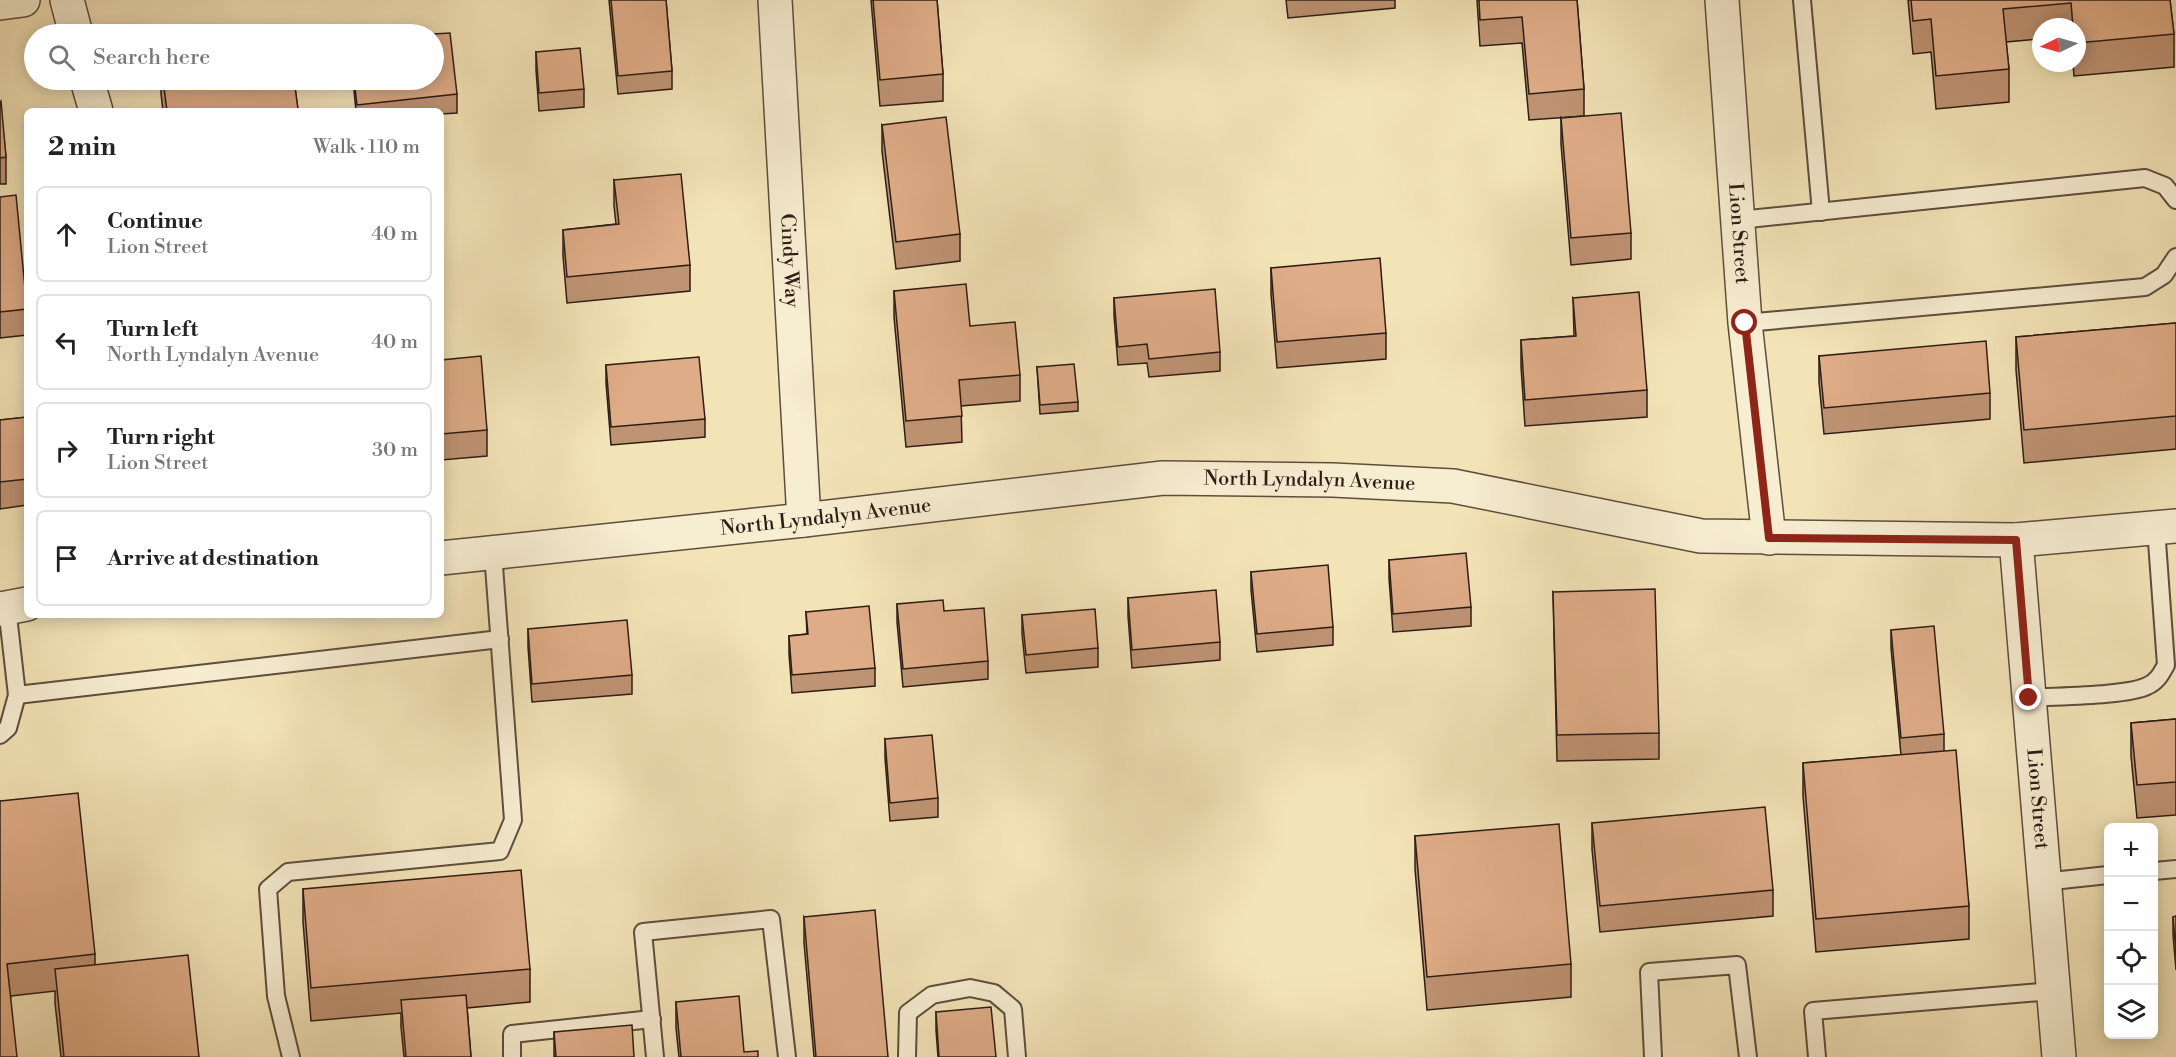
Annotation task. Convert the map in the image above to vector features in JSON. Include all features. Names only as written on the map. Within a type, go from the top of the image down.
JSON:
[{"type":"street","points":[[0,3],[22,0]]},
{"type":"street","points":[[67,0],[73,24]]},
{"type":"street","name":"Cindy Way","points":[[775,0],[804,520]]},
{"type":"street","name":"Lion Street","points":[[1722,0],[1745,323],[1769,538]]},
{"type":"street","points":[[90,90],[95,108]]},
{"type":"street","name":"North Lyndalyn Avenue","points":[[444,558],[804,520],[1162,478],[1333,480],[1453,486],[1701,536],[2016,540],[2166,527]]},
{"type":"street","name":"Lion Street","points":[[2016,540],[2059,1057]]},
{"type":"lane","points":[[1802,0],[1821,212]]},
{"type":"lane","points":[[1738,220],[2145,178],[2165,186],[2176,200]]},
{"type":"lane","points":[[1745,323],[2145,287],[2164,275],[2176,257]]},
{"type":"lane","points":[[2029,698],[2127,690],[2146,687],[2159,678],[2166,666],[2166,527]]},
{"type":"lane","points":[[291,1057],[276,996],[268,889],[288,872],[500,851],[513,820],[493,553]]},
{"type":"lane","points":[[0,735],[8,728],[17,695],[11,606]]},
{"type":"lane","points":[[17,695],[500,639]]},
{"type":"lane","points":[[2158,871],[2176,869]]},
{"type":"lane","points":[[2043,882],[2104,876]]},
{"type":"lane","points":[[656,1057],[643,932],[771,919],[788,1057]]},
{"type":"lane","points":[[1653,1057],[1649,972],[1737,965],[1748,1057]]},
{"type":"lane","points":[[907,1057],[908,1013],[932,995],[970,988],[994,993],[1013,1009],[1017,1057]]},
{"type":"lane","points":[[1817,1057],[1813,1011],[2053,991]]},
{"type":"lane","points":[[512,1057],[512,1034],[652,1019]]},
{"type":"building","points":[[611,0],[666,0],[672,71],[618,76]]},
{"type":"building","points":[[873,0],[937,0],[943,74],[880,80]]},
{"type":"building","points":[[1479,0],[1577,0],[1584,89],[1529,94],[1522,17],[1480,20]]},
{"type":"building","points":[[1911,0],[2170,0],[2174,34],[2086,42],[2086,18],[2072,18],[2071,3],[2003,9],[2009,69],[1936,76],[1931,19],[1913,21]]},
{"type":"building","points":[[444,33],[450,33],[457,94],[357,105],[355,90],[444,90]]},
{"type":"building","points":[[580,48],[584,89],[539,93],[536,52]]},
{"type":"building","points":[[164,90],[295,90],[298,108],[167,108]]},
{"type":"building","points":[[0,102],[6,157],[0,158]]},
{"type":"building","points":[[1621,113],[1631,233],[1571,238],[1561,118]]},
{"type":"building","points":[[946,117],[960,234],[896,242],[882,125]]},
{"type":"building","points":[[681,174],[690,265],[567,277],[563,230],[619,224],[614,180]]},
{"type":"building","points":[[16,195],[24,278],[24,309],[0,312],[0,197]]},
{"type":"building","points":[[1380,258],[1386,333],[1277,342],[1271,268]]},
{"type":"building","points":[[966,284],[970,326],[1015,322],[1020,375],[959,380],[962,416],[906,421],[894,291]]},
{"type":"building","points":[[1215,289],[1220,352],[1149,359],[1147,344],[1118,347],[1114,298]]},
{"type":"building","points":[[1639,292],[1647,390],[1525,400],[1521,340],[1576,336],[1573,298]]},
{"type":"building","points":[[2176,323],[2176,416],[2024,430],[2016,337]]},
{"type":"building","points":[[1986,341],[1990,393],[1824,408],[1819,356]]},
{"type":"building","points":[[481,356],[487,430],[444,434],[444,360]]},
{"type":"building","points":[[699,357],[705,419],[611,427],[606,365]]},
{"type":"building","points":[[1074,364],[1078,402],[1040,405],[1037,367]]},
{"type":"building","points":[[24,417],[24,479],[0,482],[0,420]]},
{"type":"building","points":[[1466,553],[1471,607],[1393,614],[1389,560]]},
{"type":"building","points":[[1328,565],[1333,627],[1257,634],[1251,572]]},
{"type":"building","points":[[1655,589],[1659,733],[1557,735],[1553,592]]},
{"type":"building","points":[[1216,590],[1220,642],[1132,650],[1128,598]]},
{"type":"building","points":[[943,600],[944,611],[984,608],[988,661],[903,669],[897,604]]},
{"type":"building","points":[[869,606],[875,668],[792,675],[789,636],[808,634],[806,612]]},
{"type":"building","points":[[1095,609],[1098,648],[1026,655],[1022,615]]},
{"type":"building","points":[[627,620],[632,675],[532,684],[528,629]]},
{"type":"building","points":[[1934,626],[1944,734],[1901,738],[1891,630]]},
{"type":"building","points":[[2176,719],[2176,782],[2137,785],[2131,723]]},
{"type":"building","points":[[932,735],[938,798],[890,803],[885,739]]},
{"type":"building","points":[[1956,750],[1969,906],[1816,919],[1803,763]]},
{"type":"building","points":[[78,793],[95,954],[7,964],[17,1057],[0,1057],[0,801]]},
{"type":"building","points":[[1765,807],[1773,890],[1600,906],[1592,823]]},
{"type":"building","points":[[1559,824],[1571,964],[1427,977],[1415,836]]},
{"type":"building","points":[[521,870],[530,969],[311,988],[303,889]]},
{"type":"building","points":[[875,910],[888,1057],[816,1057],[804,917]]},
{"type":"building","points":[[2176,916],[2176,952],[2173,917]]},
{"type":"building","points":[[188,955],[199,1057],[64,1057],[55,969]]},
{"type":"building","points":[[466,995],[471,1057],[406,1057],[401,1000]]},
{"type":"building","points":[[739,996],[744,1052],[758,1051],[758,1057],[681,1057],[676,1002]]},
{"type":"building","points":[[991,1007],[996,1057],[939,1057],[936,1012]]},
{"type":"building","points":[[632,1025],[634,1057],[556,1057],[554,1032]]},
{"type":"route","points":[[1745,323],[1769,538],[2016,540],[2029,698]]}]
